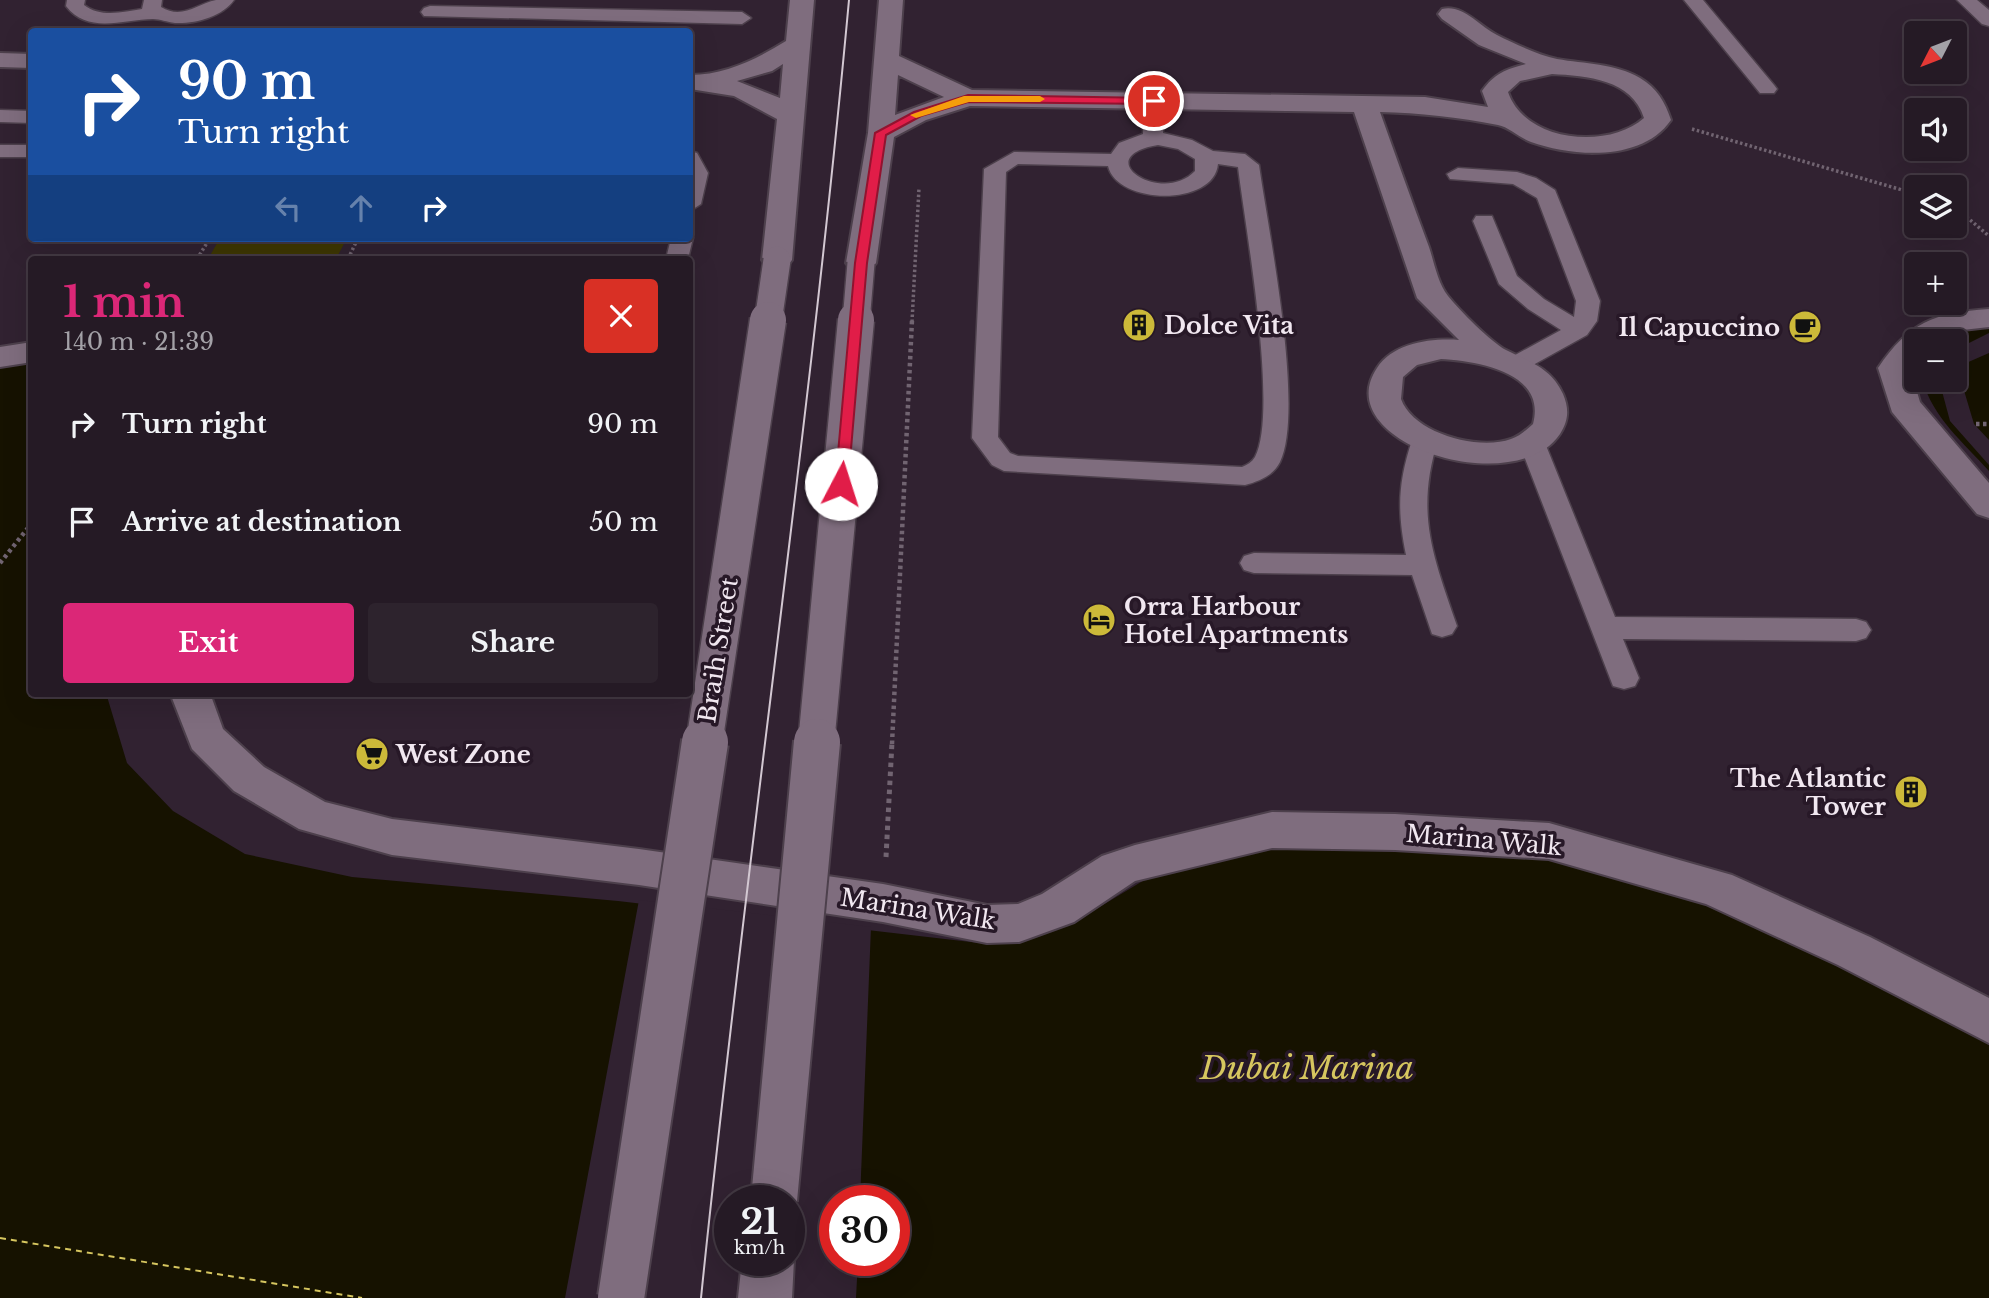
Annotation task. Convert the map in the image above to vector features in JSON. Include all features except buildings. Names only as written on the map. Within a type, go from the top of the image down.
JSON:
[{"type":"street","name":"Braih Street","points":[[621,1298],[777,260],[802,0]]},
{"type":"street","points":[[775,1185],[861,263],[881,133],[891,0]]},
{"type":"street","points":[[1447,7],[1488,40],[1552,66],[1604,73],[1627,82],[1645,93],[1656,107],[1658,120],[1650,131],[1634,140],[1610,145],[1555,140],[1529,131],[1510,120],[1500,110],[1490,76],[1460,37],[1447,7]]},
{"type":"street","points":[[696,82],[763,66],[798,44]]},
{"type":"street","points":[[887,59],[919,78],[968,98]]},
{"type":"street","points":[[0,60],[28,61]]},
{"type":"street","points":[[1425,105],[1490,76],[1552,66]]},
{"type":"street","points":[[696,82],[761,97],[791,116]]},
{"type":"street","points":[[881,133],[917,114],[968,98],[1425,105],[1510,120]]},
{"type":"street","points":[[1364,104],[1432,298],[1503,359],[1536,379],[1548,396],[1552,413],[1547,429],[1532,443],[1510,451],[1482,453],[1452,450],[1425,440],[1402,426],[1388,408],[1382,391],[1387,375],[1400,361],[1419,352],[1441,348],[1503,359]]},
{"type":"street","points":[[1419,352],[1432,298]]},
{"type":"street","points":[[1989,318],[1961,320],[1931,329],[1910,343],[1894,368],[1904,404],[1989,506]]},
{"type":"street","points":[[0,358],[28,353]]},
{"type":"street","name":"Marina Walk","points":[[191,697],[206,738],[248,779],[314,817],[393,836],[611,863],[883,903],[987,924],[1019,923],[1058,908],[1126,866],[1272,830],[1395,832],[1549,841],[1716,888],[1854,951],[1989,1022]]},
{"type":"street","points":[[765,1298],[767,1276]]},
{"type":"lane","points":[[76,0],[75,6],[80,12],[90,16],[113,17],[162,17],[215,8],[225,0]]},
{"type":"lane","points":[[88,0],[89,6],[106,13],[162,17]]},
{"type":"lane","points":[[451,24],[566,28],[582,23],[593,8],[586,3],[531,0]]},
{"type":"lane","points":[[1693,0],[1767,89]]},
{"type":"lane","points":[[1966,0],[1989,20]]},
{"type":"lane","points":[[421,28],[434,6],[590,15],[742,18]]},
{"type":"lane","points":[[1153,140],[1154,101]]},
{"type":"lane","points":[[0,116],[28,117]]},
{"type":"lane","points":[[1153,140],[1183,143],[1205,156],[1240,159],[1248,166],[1277,400],[1268,459],[1258,470],[1245,476],[1013,465],[1001,459],[985,438],[995,169],[1014,158],[1115,160],[1123,149],[1153,140]]},
{"type":"lane","points":[[0,151],[28,150]]},
{"type":"lane","points":[[1115,160],[1118,171],[1129,181],[1148,187],[1169,189],[1189,186],[1203,178],[1208,167],[1205,156]]},
{"type":"lane","points":[[693,164],[697,173],[693,191]]},
{"type":"lane","points":[[1458,174],[1523,180],[1547,195],[1588,301],[1585,321],[1578,330],[1503,359]]},
{"type":"lane","points":[[1484,221],[1507,279],[1536,304],[1578,330]]},
{"type":"lane","points":[[1425,440],[1413,479],[1412,512],[1423,565],[1442,626]]},
{"type":"lane","points":[[1532,443],[1624,677]]},
{"type":"lane","points":[[1254,563],[1423,565]]},
{"type":"lane","points":[[1605,628],[1856,630]]},
{"type":"path","points":[[1658,120],[1904,191]]},
{"type":"path","points":[[883,903],[919,184]]},
{"type":"path","points":[[1967,217],[1989,236]]},
{"type":"path","points":[[1974,424],[1989,424]]},
{"type":"path","points":[[0,562],[28,528]]},
{"type":"shaded area","points":[[218,242],[345,242],[338,256],[210,256]]},
{"type":"water","points":[[1989,325],[1989,471],[1941,417],[1927,392],[1967,392],[1967,330]]},
{"type":"water","name":"Dubai Marina","points":[[28,361],[28,697],[107,697],[127,763],[173,811],[245,854],[352,877],[618,901],[988,944],[1068,926],[1146,879],[1273,836],[1550,845],[1703,887],[1989,1034],[1989,1298],[0,1298],[0,366]]},
{"type":"pier","points":[[1989,333],[1989,353],[1967,363],[1967,344]]},
{"type":"pier","points":[[1942,392],[1964,392],[1974,424],[1989,440],[1989,465],[1950,421]]},
{"type":"pier","points":[[639,900],[871,927],[861,1185],[819,1185],[819,1276],[857,1276],[856,1298],[565,1298]]},
{"type":"ferry route","points":[[0,1238],[362,1298]]},
{"type":"tram line","points":[[701,1298],[815,325],[849,0]]},
{"type":"slow traffic","points":[[916,115],[968,98],[1040,99]]},
{"type":"place","name":"Dolce Vita","points":[[1139,325]]},
{"type":"place","name":"Il Capuccino","points":[[1805,327]]},
{"type":"place","name":"Orra Harbour Hotel Apartments","points":[[1099,620]]},
{"type":"place","name":"West Zone","points":[[372,754]]},
{"type":"place","name":"The Atlantic Tower","points":[[1911,792]]},
{"type":"route","points":[[841,484],[861,263],[881,133],[917,114],[968,98],[1154,101]]}]
